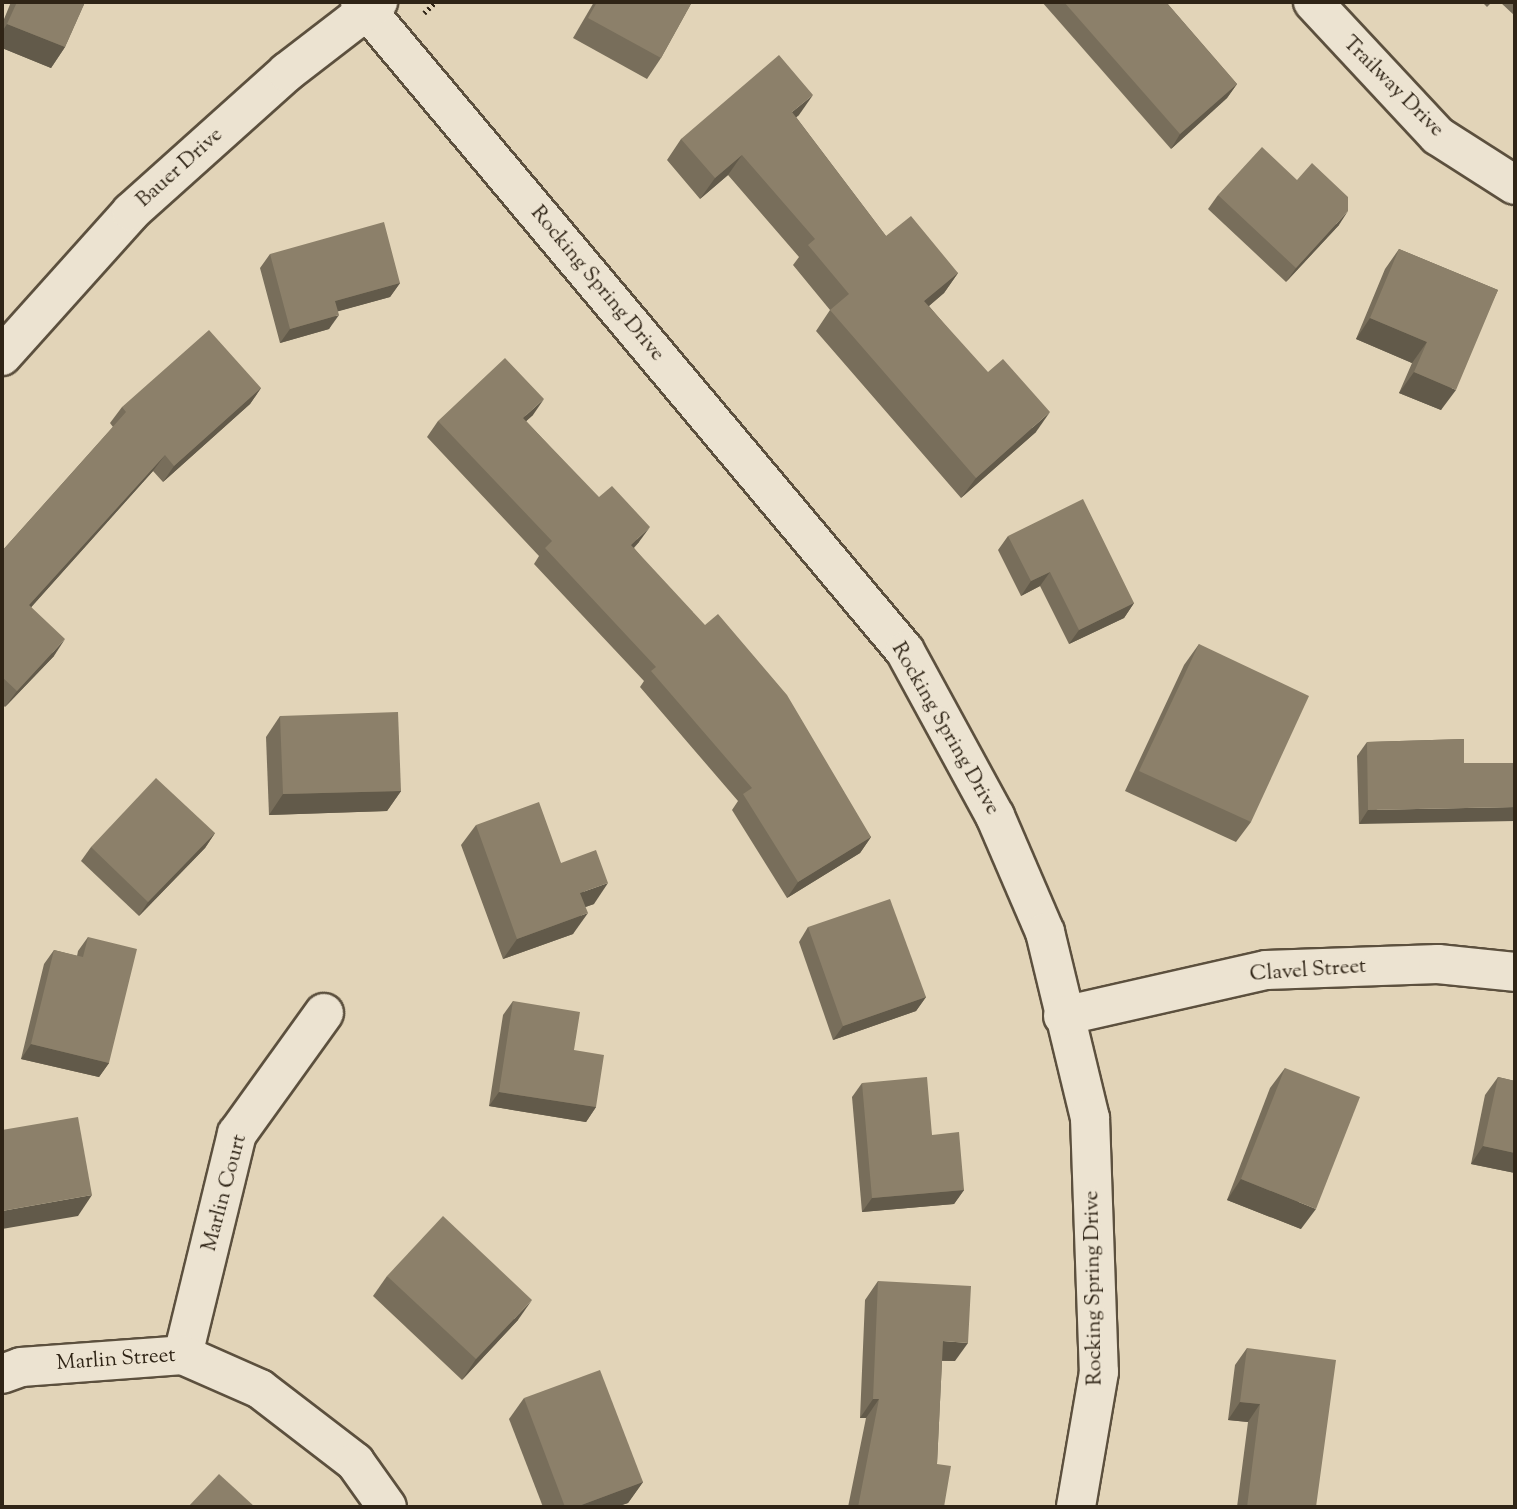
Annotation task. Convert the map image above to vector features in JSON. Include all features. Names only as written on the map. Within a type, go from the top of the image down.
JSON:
[{"type":"street","name":"Trailway Drive","points":[[1313,2],[1438,136],[1515,185]]},
{"type":"street","name":"Bauer Drive","points":[[2,356],[131,212],[287,72],[369,5]]},
{"type":"street","name":"Rocking Spring Drive","points":[[369,5],[905,651],[1018,868],[1045,932],[1063,1016],[1090,1118],[1099,1372],[1076,1507]]},
{"type":"street","name":"Clavel Street","points":[[1063,1016],[1266,970],[1438,964],[1515,972]]},
{"type":"street","name":"Marlin Court","points":[[184,1354],[237,1134],[324,1013]]},
{"type":"street","name":"Marlin Street","points":[[2,1374],[21,1367],[184,1354],[260,1390],[355,1462],[387,1507]]},
{"type":"building","points":[[17,2],[85,2],[65,47],[7,24]]},
{"type":"building","points":[[597,2],[692,2],[661,58],[588,18]]},
{"type":"building","points":[[1064,2],[1166,2],[1237,84],[1180,134]]},
{"type":"building","points":[[779,55],[813,95],[792,112],[886,236],[911,216],[958,273],[924,301],[988,372],[1003,359],[1050,412],[976,478],[830,310],[849,294],[808,245],[815,239],[742,155],[715,178],[681,139]]},
{"type":"building","points":[[1262,147],[1297,180],[1312,163],[1348,197],[1348,211],[1296,268],[1218,195]]},
{"type":"building","points":[[384,222],[400,283],[335,301],[339,315],[290,329],[270,254]]},
{"type":"building","points":[[1399,249],[1498,290],[1456,390],[1414,372],[1427,342],[1370,318]]},
{"type":"building","points":[[209,330],[261,388],[174,466],[165,455],[29,605],[65,639],[17,691],[2,677],[2,551],[126,412],[122,407]]},
{"type":"building","points":[[505,358],[544,399],[523,418],[599,497],[612,486],[650,527],[631,545],[705,625],[718,614],[787,695],[871,837],[798,882],[743,794],[752,788],[651,671],[656,667],[545,548],[552,541],[438,421]]},
{"type":"building","points":[[1083,499],[1134,603],[1079,630],[1050,572],[1031,581],[1008,536]]},
{"type":"building","points":[[1199,644],[1309,696],[1251,822],[1139,771]]},
{"type":"building","points":[[398,712],[401,791],[283,794],[280,716]]},
{"type":"building","points":[[1464,739],[1464,763],[1515,763],[1515,807],[1368,810],[1367,742]]},
{"type":"building","points":[[156,778],[215,833],[148,902],[91,847]]},
{"type":"building","points":[[539,802],[561,863],[596,850],[608,883],[580,893],[588,913],[517,939],[476,825]]},
{"type":"building","points":[[890,899],[926,997],[843,1026],[808,927]]},
{"type":"building","points":[[88,937],[137,949],[109,1063],[31,1044],[54,950],[83,957]]},
{"type":"building","points":[[513,1001],[580,1012],[574,1050],[604,1055],[596,1107],[499,1092]]},
{"type":"building","points":[[1285,1068],[1360,1097],[1316,1209],[1241,1179]]},
{"type":"building","points":[[927,1077],[932,1135],[959,1132],[964,1190],[872,1198],[862,1083]]},
{"type":"building","points":[[1498,1077],[1515,1081],[1515,1153],[1483,1146]]},
{"type":"building","points":[[78,1117],[92,1195],[2,1211],[2,1130]]},
{"type":"building","points":[[443,1216],[532,1300],[476,1359],[387,1276]]},
{"type":"building","points":[[878,1281],[971,1286],[968,1343],[943,1341],[937,1464],[951,1466],[944,1507],[858,1507],[879,1399],[873,1399]]},
{"type":"building","points":[[1247,1348],[1336,1360],[1316,1507],[1247,1507],[1260,1404],[1240,1402]]},
{"type":"building","points":[[600,1370],[643,1482],[576,1507],[565,1507],[524,1398]]},
{"type":"building","points":[[219,1474],[255,1507],[188,1507]]}]
